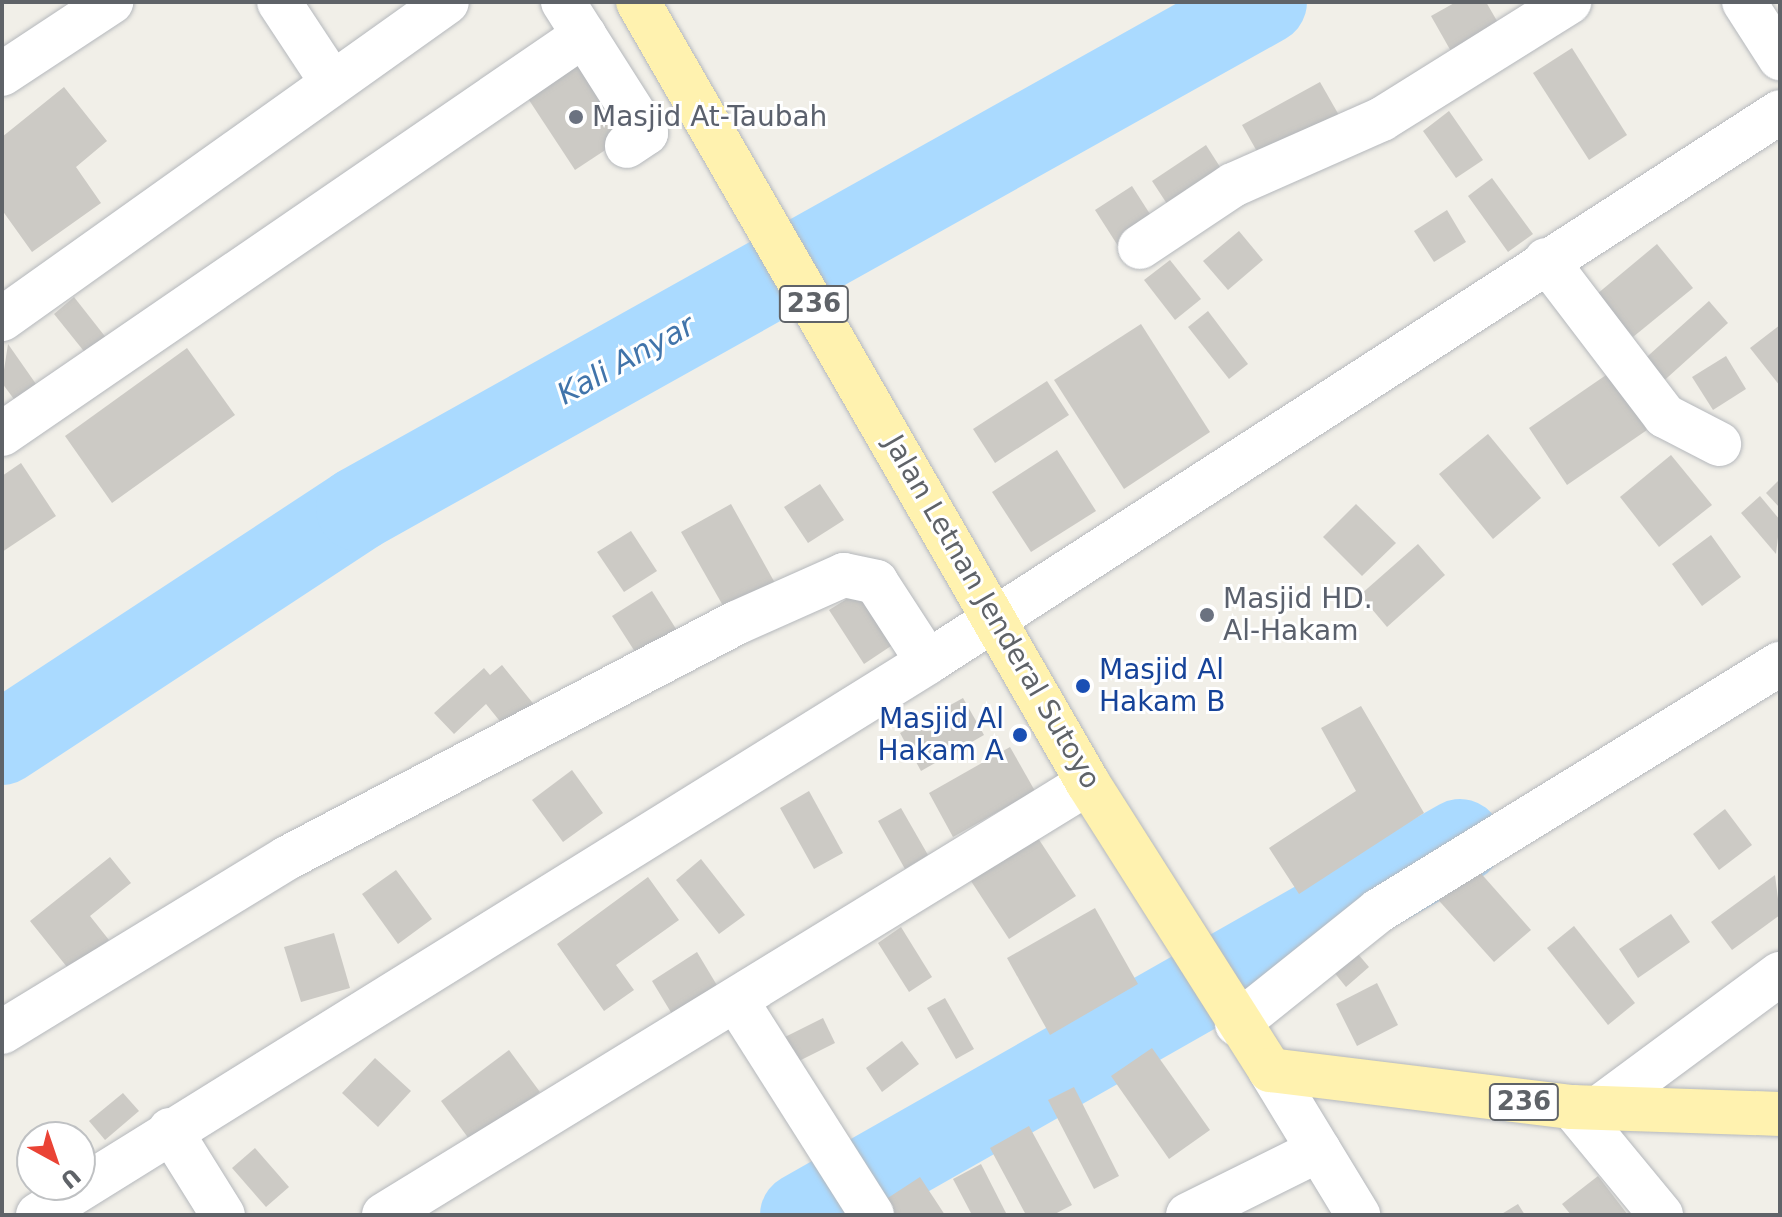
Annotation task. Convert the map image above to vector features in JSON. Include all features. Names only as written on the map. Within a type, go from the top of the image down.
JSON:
[{"type":"main road","name":"Jalan Letnan Jenderal Sutoyo","points":[[638,2],[997,617],[1088,783],[1270,1070]]},
{"type":"main road","name":"236","points":[[1270,1070],[1586,1107],[1780,1114]]},
{"type":"street","points":[[2,74],[111,2]]},
{"type":"street","points":[[279,2],[331,81]]},
{"type":"street","points":[[2,319],[102,254],[331,81],[447,2]]},
{"type":"street","points":[[1140,247],[1233,185],[1382,119],[1569,2]]},
{"type":"street","points":[[1744,2],[1780,58]]},
{"type":"street","points":[[2,434],[574,19],[646,133],[627,146]]},
{"type":"street","points":[[38,1215],[170,1130],[928,662],[1546,260],[1780,112]]},
{"type":"street","points":[[1546,260],[1665,416],[1719,444]]},
{"type":"street","points":[[2,1032],[287,858],[736,623],[844,575],[876,582],[928,662]]},
{"type":"street","points":[[1233,1016],[1378,911],[1780,664]]},
{"type":"street","points":[[384,1215],[737,1002],[1088,783]]},
{"type":"street","points":[[1661,1215],[1586,1107],[1780,974]]},
{"type":"street","points":[[737,1002],[864,1204]]},
{"type":"street","name":"Jalan Letnan Jenderal Sutoyo","points":[[1270,1070],[1358,1215]]},
{"type":"street","points":[[170,1130],[223,1215]]},
{"type":"street","points":[[1188,1215],[1319,1150]]},
{"type":"building","points":[[1456,2],[1486,2],[1500,26],[1452,53],[1431,16]]},
{"type":"building","points":[[1572,48],[1627,135],[1589,160],[1533,73]]},
{"type":"building","name":"Masjid At-Taubah","points":[[576,63],[625,137],[575,170],[527,97]]},
{"type":"building","points":[[1320,82],[1340,117],[1263,162],[1242,125]]},
{"type":"building","points":[[64,87],[107,141],[76,167],[101,203],[32,252],[2,210],[2,137]]},
{"type":"building","points":[[1449,111],[1483,160],[1456,178],[1423,131]]},
{"type":"building","points":[[1206,145],[1229,181],[1175,216],[1152,181]]},
{"type":"building","points":[[1492,178],[1533,234],[1508,252],[1468,196]]},
{"type":"building","points":[[1132,186],[1157,225],[1120,249],[1095,210]]},
{"type":"building","points":[[1447,210],[1466,242],[1434,262],[1414,231]]},
{"type":"building","points":[[1239,231],[1263,260],[1228,290],[1203,261]]},
{"type":"building","points":[[1657,244],[1693,288],[1633,337],[1597,294]]},
{"type":"building","points":[[1170,260],[1201,299],[1175,320],[1144,280]]},
{"type":"building","points":[[74,297],[111,344],[91,360],[54,314]]},
{"type":"building","points":[[1709,301],[1728,323],[1658,386],[1639,364]]},
{"type":"building","points":[[1208,311],[1248,364],[1229,379],[1188,327]]},
{"type":"building","points":[[1141,324],[1210,432],[1124,489],[1054,380]]},
{"type":"building","points":[[1780,325],[1780,386],[1750,348]]},
{"type":"building","points":[[8,344],[43,394],[22,410],[2,383]]},
{"type":"building","points":[[187,348],[235,415],[112,503],[65,436]]},
{"type":"building","points":[[1726,356],[1746,389],[1713,410],[1692,377]]},
{"type":"building","points":[[1609,373],[1647,430],[1567,485],[1529,428]]},
{"type":"building","points":[[1047,381],[1069,415],[995,463],[973,429]]},
{"type":"building","points":[[1488,434],[1541,498],[1493,539],[1439,474]]},
{"type":"building","points":[[1057,450],[1096,511],[1031,552],[992,492]]},
{"type":"building","points":[[1671,455],[1712,505],[1659,547],[1620,497]]},
{"type":"building","points":[[21,463],[56,516],[2,552],[2,476]]},
{"type":"building","points":[[1780,479],[1780,508],[1766,493]]},
{"type":"building","points":[[820,484],[844,520],[808,543],[784,507]]},
{"type":"building","points":[[1760,496],[1780,520],[1776,554],[1741,513]]},
{"type":"building","points":[[731,504],[775,583],[726,611],[681,532]]},
{"type":"building","points":[[1356,504],[1396,543],[1362,576],[1323,537]]},
{"type":"building","points":[[631,531],[657,571],[624,592],[597,552]]},
{"type":"building","points":[[1711,535],[1741,577],[1702,606],[1672,564]]},
{"type":"building","points":[[1418,544],[1445,575],[1387,627],[1360,595]]},
{"type":"building","points":[[866,587],[900,640],[864,664],[829,610]]},
{"type":"building","points":[[652,591],[678,632],[639,658],[612,616]]},
{"type":"building","points":[[502,665],[536,707],[507,730],[486,704],[454,734],[434,713],[484,668],[490,675]]},
{"type":"building","points":[[963,698],[984,735],[921,771],[900,733]]},
{"type":"building","points":[[1361,706],[1424,813],[1299,894],[1269,848],[1356,791],[1321,728]]},
{"type":"building","points":[[1010,747],[1035,791],[953,837],[929,793]]},
{"type":"building","points":[[572,770],[603,813],[563,842],[532,800]]},
{"type":"building","points":[[809,791],[843,853],[814,869],[780,808]]},
{"type":"building","points":[[901,808],[928,855],[905,869],[878,821]]},
{"type":"building","points":[[1725,809],[1752,845],[1719,870],[1693,834]]},
{"type":"building","points":[[1036,835],[1076,896],[1009,939],[969,878]]},
{"type":"building","points":[[110,857],[131,883],[90,916],[109,940],[71,972],[30,921]]},
{"type":"building","points":[[701,859],[745,915],[719,934],[676,880]]},
{"type":"building","points":[[1470,861],[1531,930],[1494,962],[1433,894]]},
{"type":"building","points":[[396,870],[432,919],[398,944],[362,894]]},
{"type":"building","points":[[1775,875],[1780,915],[1732,950],[1711,922]]},
{"type":"building","points":[[648,877],[679,920],[616,965],[634,990],[604,1011],[557,944]]},
{"type":"building","points":[[1095,908],[1138,984],[1050,1035],[1007,958]]},
{"type":"building","points":[[1671,914],[1690,942],[1638,978],[1619,949]]},
{"type":"building","points":[[1574,926],[1635,1003],[1608,1025],[1547,948]]},
{"type":"building","points":[[901,927],[932,977],[909,992],[878,943]]},
{"type":"building","points":[[334,933],[350,988],[301,1002],[284,947]]},
{"type":"building","points":[[1347,941],[1369,967],[1346,987],[1324,960]]},
{"type":"building","points":[[697,952],[721,992],[675,1019],[652,981]]},
{"type":"building","points":[[1377,983],[1398,1025],[1357,1046],[1336,1004]]},
{"type":"building","points":[[945,998],[974,1049],[956,1059],[927,1008]]},
{"type":"building","points":[[823,1018],[835,1043],[787,1067],[775,1042]]},
{"type":"building","points":[[902,1041],[919,1064],[882,1092],[866,1068]]},
{"type":"building","points":[[1152,1048],[1210,1130],[1169,1159],[1111,1076]]},
{"type":"building","points":[[509,1050],[540,1092],[472,1143],[441,1101]]},
{"type":"building","points":[[375,1058],[411,1091],[378,1127],[342,1093]]},
{"type":"building","points":[[1074,1087],[1119,1176],[1094,1189],[1048,1100]]},
{"type":"building","points":[[123,1093],[139,1111],[105,1140],[96,1129],[96,1121],[89,1121]]},
{"type":"building","points":[[1029,1126],[1072,1205],[1053,1215],[1026,1215],[990,1148]]},
{"type":"building","points":[[255,1148],[289,1187],[266,1207],[232,1168]]},
{"type":"building","points":[[981,1164],[1007,1215],[972,1215],[953,1179]]},
{"type":"building","points":[[1598,1176],[1628,1215],[1571,1215],[1562,1204]]},
{"type":"building","points":[[920,1177],[945,1215],[883,1215],[877,1205]]},
{"type":"building","points":[[1518,1204],[1525,1215],[1500,1215]]},
{"type":"waterway","name":"Kali Anyar","points":[[2,743],[358,509],[1265,2]]},
{"type":"waterway","points":[[802,1215],[1460,841]]},
{"type":"place","name":"Masjid At-Taubah","points":[[576,117]]},
{"type":"place","name":"Masjid HD. Al-Hakam","points":[[1207,615]]},
{"type":"place","name":"Masjid Al Hakam B","points":[[1083,686]]},
{"type":"place","name":"Masjid Al Hakam A","points":[[1020,735]]}]
